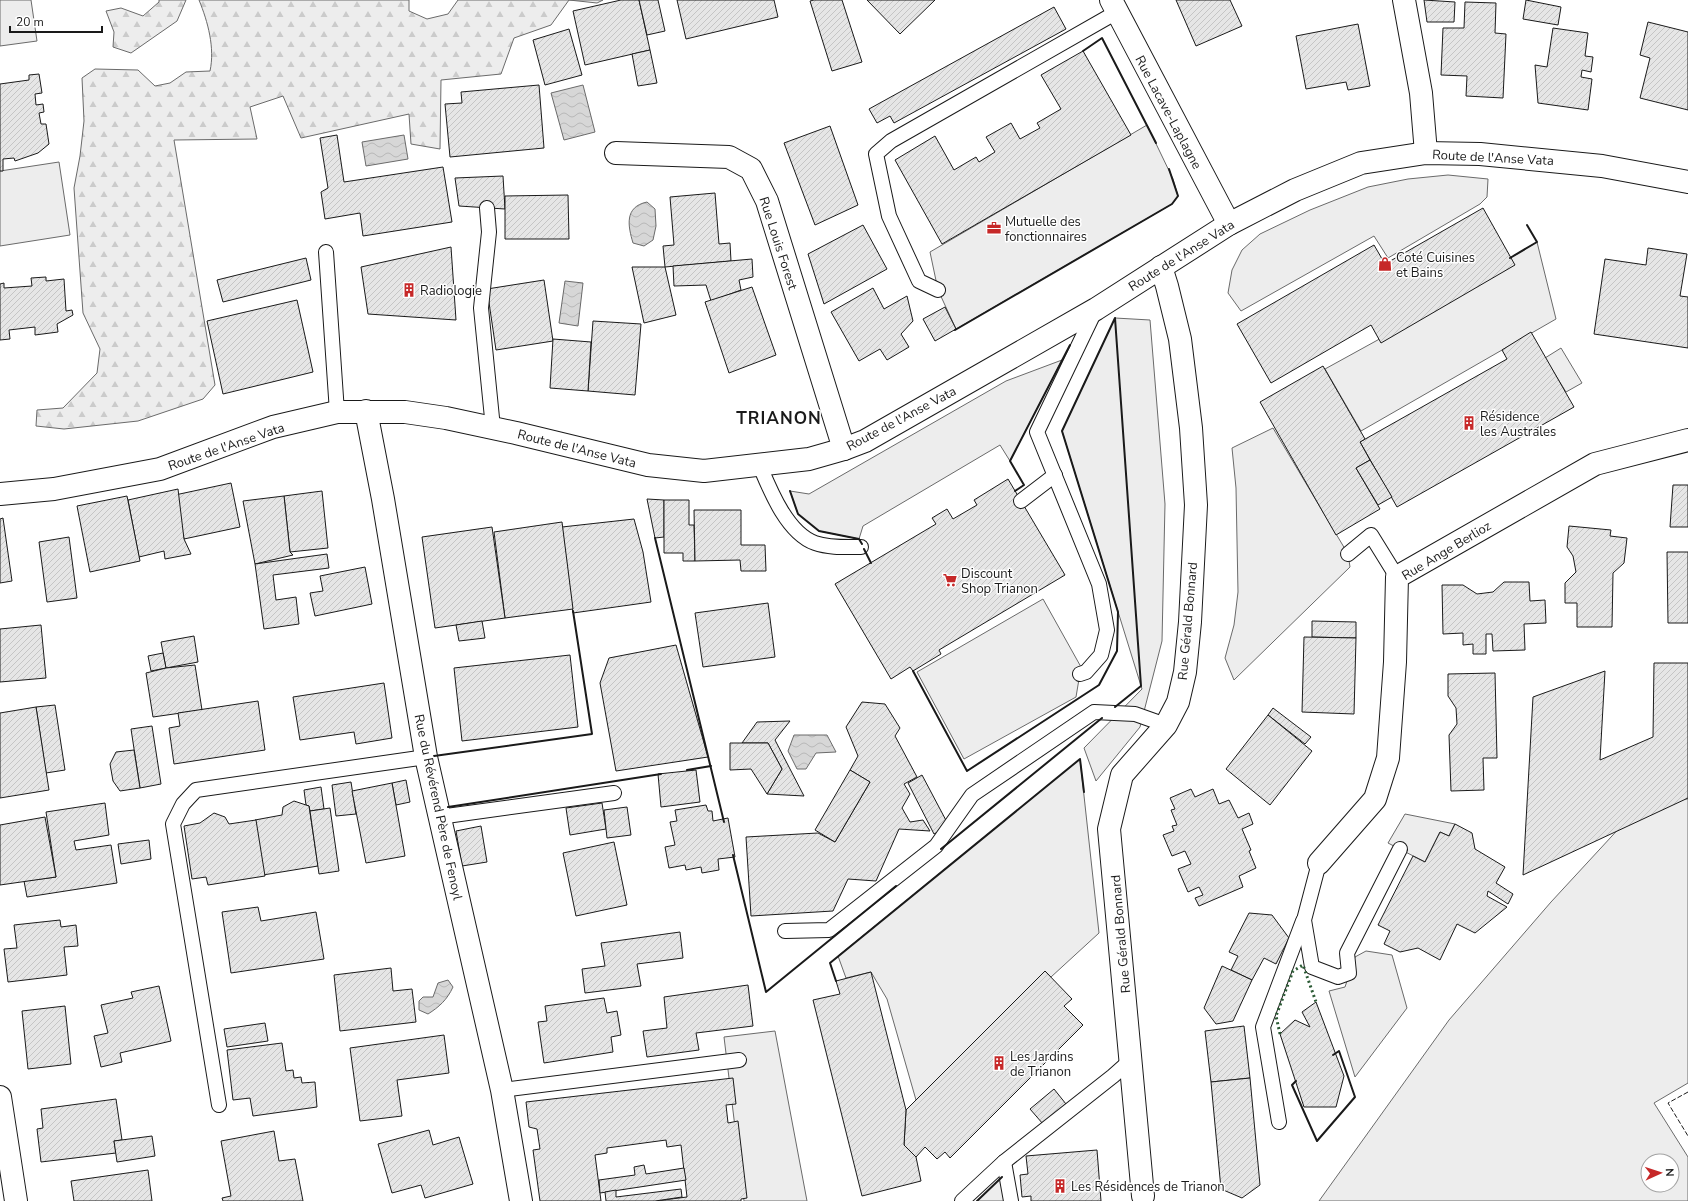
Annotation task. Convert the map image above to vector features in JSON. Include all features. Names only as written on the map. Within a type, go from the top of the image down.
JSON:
[{"type":"street","points":[[1404,0],[1421,93],[1426,153]]},
{"type":"street","name":"Rue Lacave-Laplagne","points":[[1114,6],[1230,224]]},
{"type":"street","name":"Rue Louis Forest","points":[[616,153],[729,157],[751,170],[767,201],[844,449]]},
{"type":"street","name":"Route de l'Anse Vata","points":[[0,494],[54,489],[160,469],[273,427],[337,412],[405,412],[493,428],[648,465],[704,470],[760,466],[809,459],[865,441],[1096,308],[1230,224],[1295,190],[1361,163],[1426,153],[1480,154],[1602,166],[1688,182]]},
{"type":"street","name":"Rue Gérald Bonnard","points":[[1143,1196],[1109,829],[1122,775],[1166,725],[1178,702],[1185,672],[1190,622],[1196,505],[1191,428],[1180,339],[1161,267]]},
{"type":"street","name":"Rue du Révérend Père de Fenoyl","points":[[366,411],[383,499],[426,757],[502,1090],[521,1201]]},
{"type":"street","name":"Rue Ange Berlioz","points":[[1319,862],[1375,799],[1388,758],[1395,662],[1397,576],[1595,464],[1688,440]]},
{"type":"street","points":[[0,1097],[16,1201]]},
{"type":"lane","points":[[938,290],[919,281],[889,216],[876,154],[891,141],[1114,6]]},
{"type":"lane","points":[[487,208],[488,232],[481,308],[493,428]]},
{"type":"lane","points":[[326,252],[337,412]]},
{"type":"lane","points":[[1080,674],[1086,672],[1101,655],[1107,630],[1100,584],[1037,432],[1096,308]]},
{"type":"lane","points":[[760,466],[776,503],[798,531],[814,542],[835,546],[861,548]]},
{"type":"lane","points":[[1021,501],[1055,475]]},
{"type":"lane","points":[[1348,554],[1371,535],[1397,576]]},
{"type":"lane","points":[[785,931],[829,930],[936,846],[972,795],[1094,712],[1135,714],[1166,725]]},
{"type":"lane","points":[[219,1105],[173,824],[183,804],[196,790],[426,757]]},
{"type":"lane","points":[[439,817],[614,793]]},
{"type":"lane","points":[[1304,920],[1312,967],[1338,977],[1349,973],[1346,954],[1400,849]]},
{"type":"lane","points":[[1279,1122],[1263,1027],[1304,920],[1319,862]]},
{"type":"lane","points":[[502,1090],[739,1060]]},
{"type":"lane","points":[[962,1201],[1004,1162],[1114,1076],[1130,1060]]},
{"type":"lane","points":[[1004,1162],[1011,1201]]},
{"type":"shaded area","points":[[0,0],[31,0],[37,41],[0,46]]},
{"type":"shaded area","points":[[1147,125],[1173,179],[1178,196],[1172,204],[956,329],[938,290],[930,252]]},
{"type":"shaded area","points":[[59,162],[70,235],[0,246],[0,171]]},
{"type":"shaded area","points":[[1448,175],[1488,179],[1487,197],[1480,204],[1388,258],[1374,236],[1241,311],[1228,293],[1232,270],[1242,250],[1260,234],[1310,210],[1368,187],[1408,179]]},
{"type":"shaded area","points":[[1537,242],[1556,319],[1361,431],[1325,369],[1514,265],[1510,258]]},
{"type":"shaded area","points":[[1115,318],[1150,320],[1165,504],[1162,641],[1140,727],[1096,781],[1084,748],[1142,689],[1062,431]]},
{"type":"shaded area","points":[[1561,348],[1582,383],[1566,392],[1545,358]]},
{"type":"shaded area","points":[[1062,360],[1010,461],[1000,445],[863,526],[859,539],[819,531],[798,514],[790,491],[809,494],[1006,381]]},
{"type":"shaded area","points":[[1273,428],[1348,554],[1350,567],[1234,680],[1225,658],[1234,625],[1238,592],[1236,488],[1232,448]]},
{"type":"shaded area","points":[[1043,599],[1081,667],[1076,697],[964,759],[917,672]]},
{"type":"shaded area","points":[[1080,759],[1099,933],[1051,977],[1045,971],[916,1100],[887,999],[871,972],[846,978],[838,956]]},
{"type":"shaded area","points":[[1648,797],[1688,799],[1688,1083],[1654,1103],[1688,1157],[1688,1201],[1319,1201],[1449,1020],[1551,902]]},
{"type":"shaded area","points":[[1405,814],[1455,824],[1449,836],[1440,832],[1425,862],[1388,843]]},
{"type":"shaded area","points":[[1366,951],[1392,955],[1407,1008],[1355,1077],[1329,991],[1345,987],[1355,957]]},
{"type":"shaded area","points":[[775,1031],[807,1201],[744,1201],[724,1037]]},
{"type":"shaded area","points":[[1006,1173],[1011,1201],[977,1201]]},
{"type":"green space","points":[[159,0],[186,0],[177,21],[131,53],[113,47],[114,32],[106,11],[121,8],[143,16],[159,2]]},
{"type":"green space","points":[[199,0],[409,0],[409,11],[427,19],[448,14],[458,0],[569,0],[551,25],[514,38],[501,74],[441,80],[440,149],[411,144],[409,114],[301,138],[283,96],[250,107],[257,139],[174,140],[215,385],[203,399],[138,421],[64,429],[36,426],[37,410],[63,408],[97,373],[100,349],[83,313],[74,188],[80,156],[84,121],[82,78],[95,69],[138,70],[155,86],[170,83],[186,72],[210,71],[212,53],[210,35]]},
{"type":"green space","points":[[569,0],[603,0],[597,3]]},
{"type":"water","points":[[583,85],[595,132],[564,140],[551,93]]},
{"type":"water","points":[[404,135],[408,159],[366,166],[362,142]]},
{"type":"water","points":[[647,202],[655,209],[656,226],[653,240],[644,246],[633,243],[629,224],[631,213],[634,208]]},
{"type":"water","points":[[565,281],[583,283],[578,326],[559,323]]},
{"type":"water","points":[[794,735],[827,735],[836,752],[816,753],[806,769],[797,769],[788,751]]},
{"type":"water","points":[[448,980],[453,987],[442,1003],[428,1014],[419,1010],[419,1001],[423,997],[433,997],[438,983]]},
{"type":"building","points":[[621,0],[639,0],[650,50],[585,65],[573,11]]},
{"type":"building","points":[[639,0],[658,0],[665,31],[647,35]]},
{"type":"building","points":[[677,0],[774,0],[778,17],[686,39]]},
{"type":"building","points":[[842,0],[862,62],[832,71],[810,1]]},
{"type":"building","points":[[867,0],[935,0],[900,34]]},
{"type":"building","points":[[1176,0],[1230,0],[1242,26],[1196,46]]},
{"type":"building","points":[[1424,0],[1455,2],[1454,22],[1427,22]]},
{"type":"building","points":[[1526,0],[1561,7],[1558,25],[1523,19]]},
{"type":"building","points":[[1465,2],[1496,3],[1495,33],[1506,34],[1503,98],[1466,96],[1467,76],[1441,75],[1443,28],[1464,28]]},
{"type":"building","points":[[1054,7],[1066,29],[894,123],[890,116],[877,123],[869,109]]},
{"type":"building","points":[[1648,22],[1688,32],[1688,110],[1640,98],[1650,58],[1640,55]]},
{"type":"building","points":[[1358,24],[1370,86],[1348,90],[1346,82],[1306,89],[1296,36]]},
{"type":"building","points":[[1553,28],[1588,33],[1585,56],[1593,57],[1591,72],[1582,70],[1581,77],[1592,79],[1588,110],[1538,103],[1535,65],[1547,67]]},
{"type":"building","points":[[569,29],[582,75],[545,85],[533,40]]},
{"type":"building","points":[[650,50],[657,83],[638,86],[632,54]]},
{"type":"building","points":[[1083,51],[1131,135],[942,244],[895,160],[935,136],[954,170],[976,157],[979,162],[995,152],[986,137],[1011,123],[1020,139],[1040,128],[1037,123],[1061,109],[1041,75]]},
{"type":"building","points":[[39,74],[42,93],[35,94],[36,105],[43,104],[44,112],[39,113],[41,124],[46,124],[49,144],[38,153],[15,161],[14,158],[3,159],[3,171],[0,171],[0,84],[29,80],[29,75]]},
{"type":"building","points":[[539,85],[544,148],[450,157],[445,104],[462,103],[461,92]]},
{"type":"building","points":[[830,126],[858,205],[815,225],[784,143]]},
{"type":"building","points":[[337,135],[344,182],[443,167],[452,222],[363,236],[360,213],[325,219],[321,192],[328,188],[320,138]]},
{"type":"building","points":[[503,176],[505,209],[459,206],[455,178]]},
{"type":"building","points":[[715,193],[719,244],[730,243],[731,261],[665,267],[663,246],[674,245],[670,197]]},
{"type":"building","points":[[568,195],[569,239],[505,239],[505,196]]},
{"type":"building","points":[[1483,208],[1515,265],[1381,343],[1371,325],[1271,383],[1237,324],[1374,245],[1385,264]]},
{"type":"building","points":[[863,225],[887,269],[824,304],[808,254]]},
{"type":"building","name":"Radiologie","points":[[451,247],[456,320],[368,314],[361,267]]},
{"type":"building","points":[[1648,248],[1687,254],[1680,296],[1688,297],[1688,348],[1594,334],[1605,259],[1646,265]]},
{"type":"building","points":[[306,258],[311,280],[223,302],[217,280]]},
{"type":"building","points":[[752,259],[753,277],[739,280],[741,290],[711,301],[706,285],[674,286],[673,266]]},
{"type":"building","points":[[632,267],[665,267],[676,315],[644,323]]},
{"type":"building","points":[[46,277],[46,281],[64,279],[66,311],[72,310],[73,315],[57,324],[58,332],[35,335],[35,327],[9,330],[10,339],[0,340],[0,284],[4,283],[4,288],[32,286],[31,278]]},
{"type":"building","points":[[544,280],[553,341],[496,350],[487,289]]},
{"type":"building","points":[[752,287],[776,355],[729,373],[705,302]]},
{"type":"building","points":[[873,288],[884,309],[907,296],[913,321],[901,334],[909,347],[887,360],[880,349],[859,361],[831,312]]},
{"type":"building","points":[[297,300],[313,372],[223,394],[207,321]]},
{"type":"building","points":[[945,307],[956,329],[935,341],[923,319]]},
{"type":"building","points":[[593,321],[641,324],[635,395],[588,391]]},
{"type":"building","name":"Résidence les Australes","points":[[1531,332],[1574,407],[1397,507],[1360,442],[1507,359],[1502,350]]},
{"type":"building","points":[[553,339],[591,342],[588,391],[550,388]]},
{"type":"building","points":[[1323,366],[1365,439],[1360,442],[1370,460],[1356,468],[1380,509],[1336,535],[1260,402]]},
{"type":"building","points":[[1370,460],[1392,497],[1378,505],[1356,468]]},
{"type":"building","name":"Discount Shop Trianon","points":[[1008,479],[1065,575],[939,650],[941,654],[913,671],[910,667],[891,679],[835,584],[936,524],[932,518],[947,509],[953,519],[977,505],[974,500]]},
{"type":"building","points":[[231,483],[240,527],[184,539],[175,495]]},
{"type":"building","points":[[1673,485],[1688,485],[1688,527],[1670,527]]},
{"type":"building","points":[[178,489],[184,539],[191,554],[165,559],[164,551],[139,557],[128,500]]},
{"type":"building","points":[[322,491],[328,548],[290,552],[284,496]]},
{"type":"building","points":[[127,496],[140,561],[90,572],[77,506]]},
{"type":"building","points":[[284,496],[290,552],[293,555],[255,564],[243,501]]},
{"type":"building","points":[[647,499],[664,500],[664,537],[655,538]]},
{"type":"building","points":[[664,500],[689,500],[689,525],[694,525],[695,561],[683,561],[683,553],[664,553]]},
{"type":"building","points":[[694,510],[741,510],[741,545],[765,545],[766,571],[741,571],[740,560],[695,561]]},
{"type":"building","points":[[3,518],[12,581],[0,583],[0,519]]},
{"type":"building","points":[[634,519],[643,552],[651,602],[573,613],[562,527]]},
{"type":"building","points":[[562,522],[573,609],[505,618],[494,532]]},
{"type":"building","points":[[1569,526],[1611,530],[1610,536],[1627,538],[1624,563],[1613,573],[1612,627],[1577,627],[1577,603],[1565,603],[1565,583],[1576,572],[1573,556],[1567,547]]},
{"type":"building","points":[[492,527],[505,618],[435,628],[422,537]]},
{"type":"building","points":[[69,537],[77,598],[47,602],[39,542]]},
{"type":"building","points":[[1667,552],[1688,552],[1688,623],[1668,623]]},
{"type":"building","points":[[327,554],[329,568],[273,575],[276,600],[296,597],[299,624],[264,629],[255,564]]},
{"type":"building","points":[[365,567],[372,604],[315,616],[310,593],[323,591],[320,576]]},
{"type":"building","points":[[1504,582],[1529,582],[1530,601],[1545,600],[1546,623],[1524,624],[1525,650],[1493,651],[1492,634],[1486,634],[1486,654],[1473,654],[1473,644],[1463,645],[1463,633],[1443,634],[1442,585],[1463,585],[1477,594],[1493,592]]},
{"type":"building","points":[[768,603],[775,657],[703,667],[695,613]]},
{"type":"building","points":[[482,621],[485,638],[459,641],[456,625]]},
{"type":"building","points":[[1312,621],[1356,622],[1356,638],[1312,637]]},
{"type":"building","points":[[41,625],[46,678],[0,682],[0,629]]},
{"type":"building","points":[[194,636],[198,662],[166,668],[161,642]]},
{"type":"building","points":[[1304,637],[1356,638],[1354,714],[1302,712]]},
{"type":"building","points":[[676,645],[708,757],[616,771],[600,683],[609,658]]},
{"type":"building","points":[[163,653],[166,668],[151,671],[148,656]]},
{"type":"building","points":[[570,655],[578,727],[462,741],[454,668]]},
{"type":"building","points":[[1654,663],[1688,663],[1688,798],[1523,875],[1533,697],[1605,671],[1600,760],[1653,737]]},
{"type":"building","points":[[195,665],[202,710],[153,717],[146,673],[166,668]]},
{"type":"building","points":[[1495,673],[1497,758],[1483,758],[1484,790],[1451,791],[1449,735],[1457,724],[1456,708],[1448,696],[1448,674]]},
{"type":"building","points":[[384,683],[392,738],[356,744],[354,732],[300,740],[293,697]]},
{"type":"building","points":[[258,701],[265,750],[174,764],[169,728],[180,726],[178,713]]},
{"type":"building","points":[[862,702],[885,704],[900,728],[895,736],[917,777],[904,784],[910,794],[902,808],[910,822],[923,820],[930,831],[899,829],[876,881],[848,879],[833,911],[751,916],[746,837],[818,833],[835,842],[870,782],[850,770],[858,756],[846,727]]},
{"type":"building","points":[[55,705],[65,770],[46,773],[36,707]]},
{"type":"building","points":[[36,707],[49,790],[0,798],[0,713]]},
{"type":"building","points":[[1273,708],[1311,737],[1305,744],[1268,715]]},
{"type":"building","points":[[1268,715],[1312,751],[1270,805],[1226,769]]},
{"type":"building","points":[[790,721],[775,740],[804,796],[767,794],[782,769],[768,743],[742,743],[757,722]]},
{"type":"building","points":[[152,726],[161,784],[140,788],[131,729]]},
{"type":"building","points":[[730,743],[768,743],[782,769],[767,794],[751,769],[730,770]]},
{"type":"building","points":[[134,750],[140,788],[120,791],[113,781],[110,764],[116,752]]},
{"type":"building","points":[[696,770],[700,802],[661,807],[658,774]]},
{"type":"building","points":[[850,770],[870,782],[835,842],[815,830]]},
{"type":"building","points":[[922,775],[949,826],[934,834],[908,783]]},
{"type":"building","points":[[406,780],[410,802],[396,805],[392,783]]},
{"type":"building","points":[[351,782],[356,814],[336,816],[332,785]]},
{"type":"building","points":[[392,783],[405,856],[366,863],[352,791]]},
{"type":"building","points":[[321,787],[324,809],[310,811],[309,806],[306,805],[304,790]]},
{"type":"building","points":[[1191,789],[1195,797],[1213,789],[1219,804],[1229,800],[1238,818],[1249,813],[1253,824],[1242,829],[1251,850],[1249,851],[1256,868],[1239,876],[1243,887],[1199,906],[1195,898],[1203,895],[1199,887],[1188,892],[1178,869],[1191,864],[1185,851],[1172,856],[1163,835],[1174,831],[1172,826],[1177,825],[1171,810],[1175,809],[1170,798]]},
{"type":"building","points":[[294,801],[309,806],[318,866],[263,875],[255,820],[282,815],[283,807]]},
{"type":"building","points":[[105,803],[109,835],[74,841],[76,850],[111,845],[117,883],[27,897],[24,881],[56,877],[46,812]]},
{"type":"building","points":[[602,803],[606,829],[570,835],[566,808]]},
{"type":"building","points":[[706,805],[708,811],[712,811],[713,821],[728,818],[735,857],[718,859],[719,870],[702,873],[701,867],[686,870],[685,865],[669,868],[665,847],[675,845],[670,822],[677,821],[675,810]]},
{"type":"building","points":[[627,807],[631,835],[607,838],[604,810]]},
{"type":"building","points":[[330,808],[339,871],[319,874],[310,811]]},
{"type":"building","points":[[214,813],[225,817],[229,824],[256,820],[265,876],[208,885],[206,877],[192,879],[184,826],[200,823]]},
{"type":"building","points":[[45,817],[56,877],[0,885],[0,825]]},
{"type":"building","points":[[1455,824],[1472,833],[1475,849],[1505,867],[1496,883],[1513,894],[1508,904],[1488,891],[1487,896],[1507,907],[1475,933],[1457,924],[1440,960],[1418,948],[1400,952],[1384,944],[1390,931],[1378,925],[1413,856],[1425,862],[1440,832],[1449,836]]},
{"type":"building","points":[[481,826],[487,862],[462,866],[456,831]]},
{"type":"building","points":[[149,840],[151,859],[121,864],[118,844]]},
{"type":"building","points":[[614,842],[627,905],[576,916],[563,853]]},
{"type":"building","points":[[258,907],[261,921],[316,912],[324,959],[231,973],[222,912]]},
{"type":"building","points":[[1249,913],[1272,915],[1289,938],[1276,964],[1264,958],[1252,980],[1231,970],[1238,956],[1229,952]]},
{"type":"building","points":[[60,920],[61,927],[76,925],[78,946],[64,947],[67,975],[8,982],[4,949],[17,948],[14,925]]},
{"type":"building","points":[[680,932],[683,958],[637,964],[641,986],[585,993],[582,969],[605,966],[601,943]]},
{"type":"building","points":[[1222,966],[1252,980],[1233,1021],[1216,1024],[1204,1008]]},
{"type":"building","points":[[391,968],[393,991],[412,989],[416,1022],[340,1031],[334,975]]},
{"type":"building","name":"Les Jardins de Trianon","points":[[1045,971],[1072,999],[1064,1006],[1083,1025],[950,1158],[945,1152],[937,1159],[925,1147],[916,1157],[904,1145],[906,1110]]},
{"type":"building","points":[[871,972],[906,1110],[904,1145],[916,1157],[921,1181],[862,1196],[813,1000],[840,994],[836,981]]},
{"type":"building","points":[[748,985],[753,1026],[696,1033],[699,1050],[647,1057],[643,1031],[667,1028],[664,997]]},
{"type":"building","points":[[159,986],[171,1041],[120,1053],[122,1062],[101,1067],[94,1036],[108,1033],[101,1005],[133,998],[131,992]]},
{"type":"building","points":[[604,998],[607,1013],[617,1011],[621,1035],[611,1037],[613,1052],[544,1063],[538,1022],[547,1021],[545,1006]]},
{"type":"building","points":[[1316,1002],[1344,1076],[1336,1107],[1304,1107],[1280,1034],[1295,1020],[1310,1027],[1302,1012]]},
{"type":"building","points":[[65,1006],[71,1064],[28,1069],[22,1011]]},
{"type":"building","points":[[265,1023],[268,1041],[227,1047],[224,1029]]},
{"type":"building","points":[[1244,1026],[1250,1078],[1211,1082],[1205,1031]]},
{"type":"building","points":[[444,1035],[449,1073],[397,1080],[402,1116],[360,1121],[350,1048]]},
{"type":"building","points":[[282,1043],[286,1071],[293,1070],[294,1078],[301,1077],[302,1083],[315,1082],[317,1107],[253,1116],[250,1098],[233,1100],[227,1050]]},
{"type":"building","points":[[733,1078],[736,1104],[726,1105],[728,1123],[738,1121],[747,1198],[741,1199],[741,1201],[655,1201],[687,1197],[681,1145],[667,1147],[666,1140],[607,1148],[607,1153],[595,1155],[601,1201],[540,1201],[533,1150],[540,1149],[537,1129],[529,1127],[526,1102]]},
{"type":"building","points":[[1250,1078],[1260,1185],[1242,1198],[1221,1189],[1211,1082]]},
{"type":"building","points":[[1054,1089],[1066,1104],[1043,1124],[1030,1109]]},
{"type":"building","points":[[116,1099],[122,1140],[114,1141],[116,1153],[41,1162],[37,1129],[43,1128],[41,1109]]},
{"type":"building","points":[[429,1130],[433,1145],[459,1137],[473,1184],[425,1198],[421,1185],[392,1193],[378,1144]]},
{"type":"building","points":[[274,1131],[279,1161],[295,1159],[303,1201],[223,1201],[222,1198],[231,1196],[221,1141]]},
{"type":"building","points":[[152,1136],[155,1156],[117,1162],[114,1141]]},
{"type":"building","name":"Les Résidences de Trianon","points":[[1097,1150],[1101,1201],[1031,1201],[1031,1196],[1022,1197],[1020,1175],[1028,1174],[1026,1156]]},
{"type":"building","points":[[644,1165],[646,1174],[684,1168],[686,1180],[600,1193],[599,1180],[635,1175],[634,1167]]},
{"type":"building","points":[[148,1170],[152,1201],[74,1201],[71,1181]]},
{"type":"building","points":[[681,1189],[682,1197],[655,1201],[606,1201],[605,1192],[616,1190],[616,1197]]},
{"type":"hedge","points":[[1280,1034],[1276,1016],[1293,971],[1303,965],[1316,1002]]},
{"type":"fence","points":[[1688,1092],[1668,1103],[1688,1136]]},
{"type":"wall","points":[[1083,51],[1102,38],[1156,143]]},
{"type":"wall","points":[[955,330],[1172,204],[1178,196],[1169,169]]},
{"type":"wall","points":[[1510,258],[1537,242],[1527,225]]},
{"type":"wall","points":[[913,671],[967,771],[1099,685],[1117,651],[1118,612],[1062,431],[1115,318],[1141,686],[1115,707]]},
{"type":"wall","points":[[1015,491],[1024,485],[1010,461],[1070,345]]},
{"type":"wall","points":[[790,491],[798,514],[819,531],[859,539],[862,544]]},
{"type":"wall","points":[[655,538],[724,822]]},
{"type":"wall","points":[[864,549],[871,563]]},
{"type":"wall","points":[[434,756],[592,734],[573,611]]},
{"type":"wall","points":[[941,849],[1102,718]]},
{"type":"wall","points":[[836,981],[830,963],[1080,759],[1084,792]]},
{"type":"wall","points":[[687,770],[711,766]]},
{"type":"wall","points":[[448,807],[661,774]]},
{"type":"wall","points":[[733,855],[766,992],[896,886]]},
{"type":"wall","points":[[1296,1081],[1292,1085],[1317,1141],[1355,1097],[1339,1051],[1333,1055]]},
{"type":"wall","points":[[977,1201],[1002,1177]]},
{"type":"place","name":"Mutuelle des fonctionnaires","points":[[994,228]]},
{"type":"place","name":"Coté Cuisines et Bains","points":[[1385,264]]},
{"type":"place","name":"Radiologie","points":[[409,290]]},
{"type":"place","name":"Résidence les Australes","points":[[1469,423]]},
{"type":"place","name":"Discount Shop Trianon","points":[[950,580]]},
{"type":"place","name":"Les Jardins de Trianon","points":[[999,1063]]},
{"type":"place","name":"Les Résidences de Trianon","points":[[1060,1186]]},
{"type":"district","name":"TRIANON","points":[[779,418]]}]
